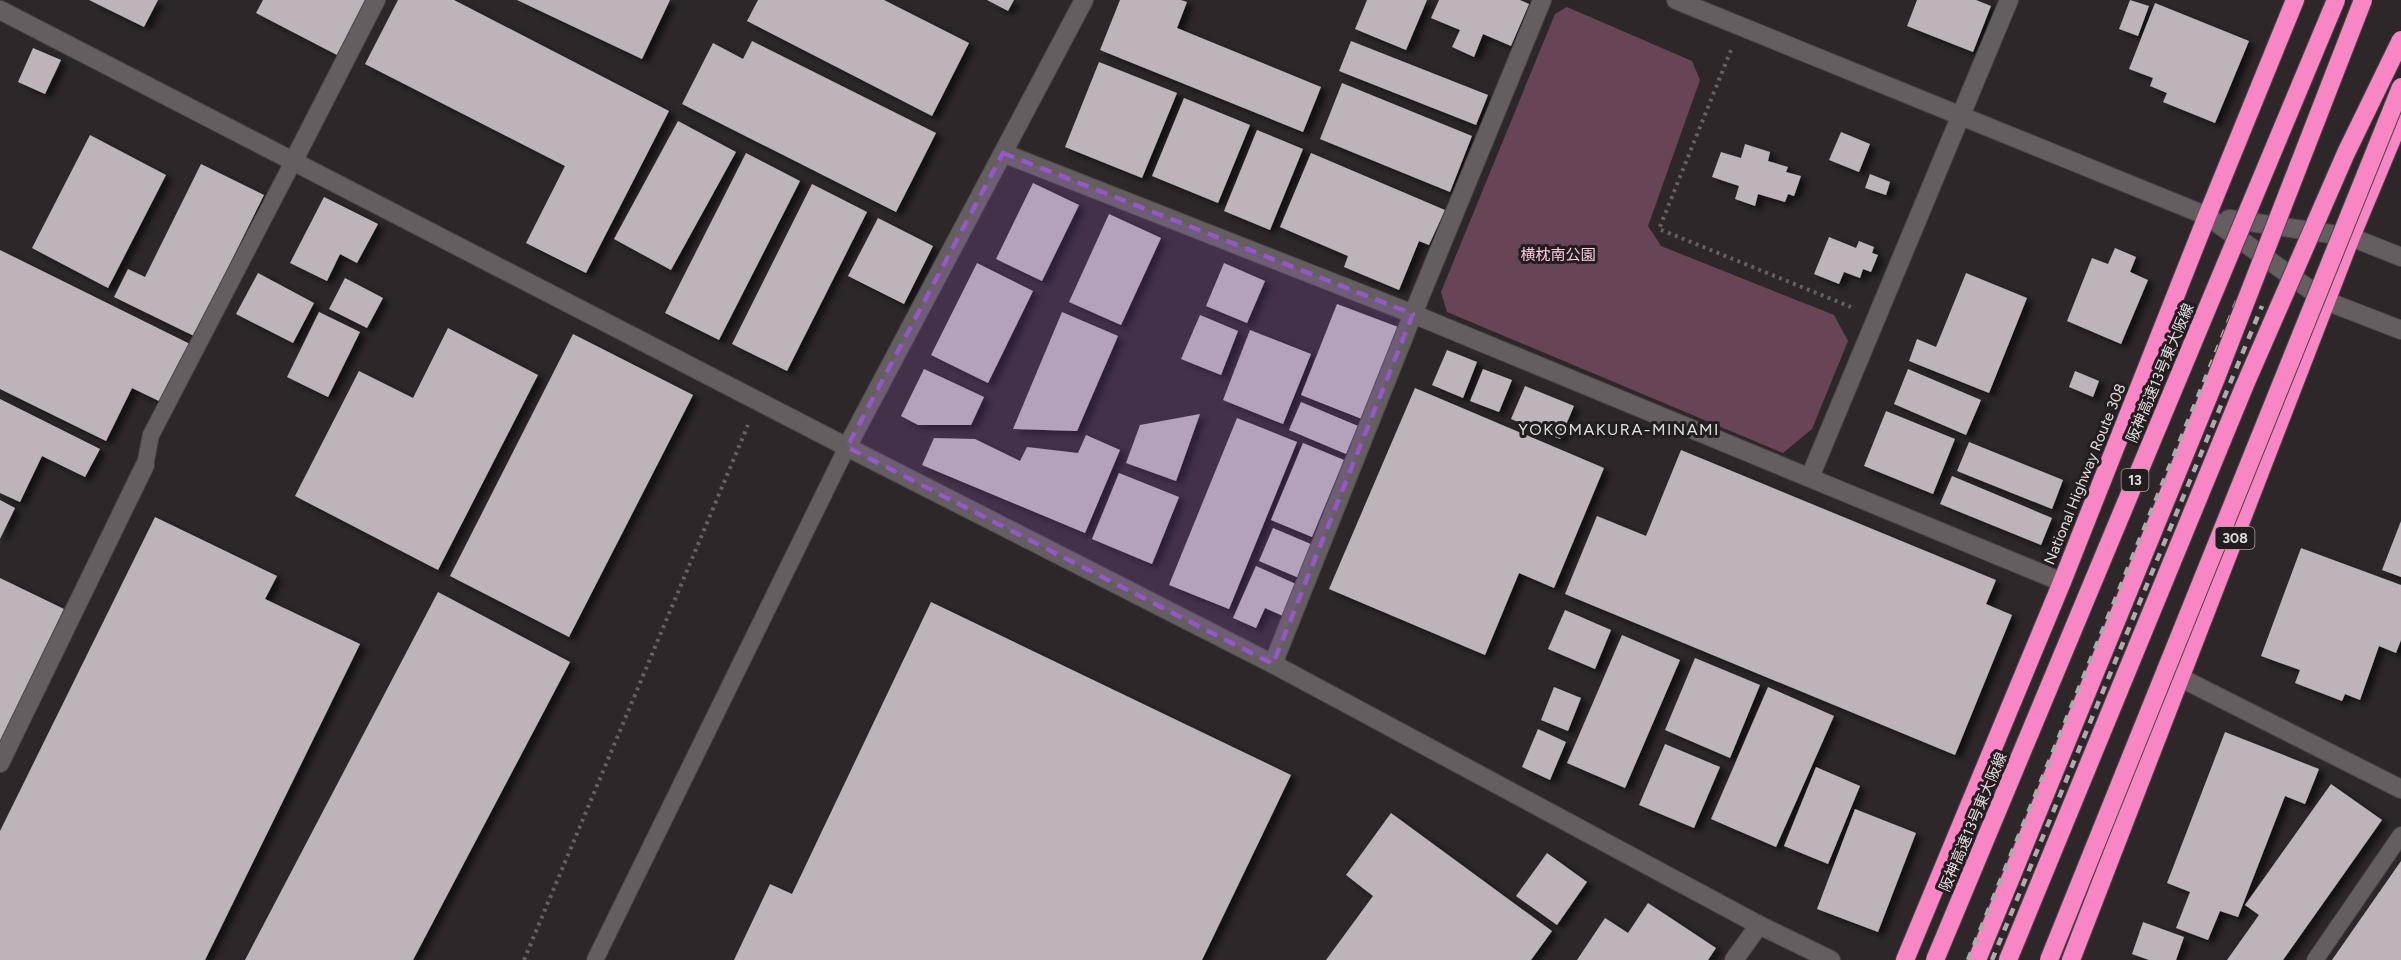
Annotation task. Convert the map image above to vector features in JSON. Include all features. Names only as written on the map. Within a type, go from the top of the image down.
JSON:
[{"type":"highway","name":"National Highway Route 308","points":[[1905,960],[2062,582],[2295,0]]},
{"type":"highway","name":"阪神高速13号東大阪線","points":[[1935,960],[2336,0]]},
{"type":"highway","points":[[1977,960],[2216,378],[2363,0]]},
{"type":"highway","points":[[2008,960],[2244,387],[2346,153],[2401,40]]},
{"type":"highway","points":[[2049,960],[2401,87]]},
{"type":"highway","name":"308","points":[[2071,960],[2351,237],[2401,117]]},
{"type":"street","points":[[294,160],[376,0]]},
{"type":"street","points":[[847,447],[1084,0]]},
{"type":"street","points":[[1273,664],[1542,0]]},
{"type":"street","points":[[1676,0],[2207,216],[2326,302],[2401,330]]},
{"type":"street","points":[[1810,477],[2009,0]]},
{"type":"street","points":[[0,10],[1273,664],[1759,925],[1831,960]]},
{"type":"street","points":[[1003,153],[1413,314],[2062,582]]},
{"type":"street","points":[[2207,216],[2351,237],[2401,257]]},
{"type":"street","points":[[0,763],[145,465]]},
{"type":"street","points":[[2181,678],[2401,789]]},
{"type":"street","points":[[1734,960],[1759,925]]},
{"type":"lane","points":[[145,465],[151,435],[294,160]]},
{"type":"lane","points":[[595,960],[847,447]]},
{"type":"lane","points":[[2315,960],[2401,835]]},
{"type":"path","points":[[1740,27],[1659,229],[1876,318]]},
{"type":"path","points":[[524,960],[748,426],[757,399]]},
{"type":"highlighted area","points":[[1003,153],[1413,314],[1273,664],[847,447]]},
{"type":"green space","name":"横枕南公園","points":[[1567,7],[1692,61],[1700,80],[1648,226],[1661,246],[1834,315],[1848,341],[1812,429],[1783,453],[1447,312],[1441,292],[1555,14]]},
{"type":"building","points":[[89,0],[158,0],[144,27]]},
{"type":"building","points":[[263,0],[366,0],[337,55],[256,13]]},
{"type":"building","points":[[398,0],[454,0],[669,111],[586,273],[526,243],[565,166],[365,64]]},
{"type":"building","points":[[517,0],[670,0],[642,59]]},
{"type":"building","points":[[758,0],[884,0],[969,43],[932,116],[747,21]]},
{"type":"building","points":[[987,0],[1014,0],[1008,11]]},
{"type":"building","points":[[1120,0],[1181,0],[1187,2],[1177,28],[1321,87],[1303,132],[1100,50]]},
{"type":"building","points":[[1367,0],[1427,0],[1406,50],[1355,29]]},
{"type":"building","points":[[1439,0],[1520,0],[1529,4],[1511,46],[1483,34],[1474,57],[1452,47],[1460,30],[1431,18]]},
{"type":"building","points":[[1917,0],[1976,0],[1991,6],[1973,52],[1907,26]]},
{"type":"building","points":[[2130,0],[2149,6],[2138,36],[2119,29]]},
{"type":"building","points":[[2155,3],[2249,41],[2215,123],[2163,102],[2167,93],[2150,86],[2153,78],[2129,69]]},
{"type":"building","points":[[752,41],[936,133],[896,212],[682,104],[713,43],[743,59]]},
{"type":"building","points":[[1351,41],[1488,95],[1476,125],[1339,71]]},
{"type":"building","points":[[33,48],[61,60],[45,94],[18,82]]},
{"type":"building","points":[[1099,62],[1177,93],[1142,178],[1065,147]]},
{"type":"building","points":[[1342,83],[1472,136],[1450,192],[1320,139]]},
{"type":"building","points":[[1184,98],[1250,125],[1218,203],[1152,176]]},
{"type":"building","points":[[678,121],[736,152],[671,270],[614,239]]},
{"type":"building","points":[[1257,130],[1303,149],[1270,230],[1224,211]]},
{"type":"building","points":[[1841,132],[1870,144],[1859,172],[1829,160]]},
{"type":"building","points":[[90,135],[166,175],[108,288],[32,248]]},
{"type":"building","points":[[1745,144],[1770,152],[1768,161],[1788,167],[1786,172],[1801,176],[1794,196],[1788,194],[1785,202],[1758,194],[1755,206],[1735,199],[1739,186],[1712,177],[1721,152],[1741,158]]},
{"type":"building","points":[[746,153],[800,181],[719,340],[665,313]]},
{"type":"building","points":[[1311,153],[1445,210],[1429,245],[1419,241],[1399,290],[1344,267],[1348,256],[1280,227]]},
{"type":"building","points":[[201,164],[264,195],[194,336],[114,297],[128,269],[145,277]]},
{"type":"building","points":[[1870,174],[1890,182],[1886,195],[1865,188]]},
{"type":"building","points":[[1033,183],[1079,205],[1042,281],[996,259]]},
{"type":"building","points":[[812,184],[867,212],[787,371],[732,344]]},
{"type":"building","points":[[324,197],[378,224],[357,263],[340,254],[327,281],[290,263]]},
{"type":"building","points":[[1109,214],[1161,238],[1121,325],[1069,302]]},
{"type":"building","points":[[878,218],[933,246],[904,304],[848,276]]},
{"type":"building","points":[[1829,237],[1856,248],[1859,241],[1874,247],[1872,253],[1878,255],[1871,272],[1863,269],[1860,278],[1844,272],[1839,284],[1814,274]]},
{"type":"building","points":[[2115,248],[2136,257],[2130,272],[2148,280],[2121,344],[2067,321],[2092,258],[2108,264]]},
{"type":"building","points":[[0,250],[190,344],[161,402],[132,388],[106,441],[0,389]]},
{"type":"building","points":[[977,263],[1033,291],[988,383],[931,355]]},
{"type":"building","points":[[1224,263],[1265,281],[1247,323],[1206,306]]},
{"type":"building","points":[[258,273],[314,303],[293,343],[236,314]]},
{"type":"building","points":[[1966,273],[2027,298],[1989,393],[1909,361],[1917,339],[1936,347]]},
{"type":"building","points":[[345,278],[383,298],[367,328],[329,309]]},
{"type":"building","points":[[1337,304],[1398,327],[1362,419],[1301,395]]},
{"type":"building","points":[[319,312],[360,332],[328,397],[287,377]]},
{"type":"building","points":[[1062,312],[1118,336],[1077,431],[1013,429]]},
{"type":"building","points":[[1200,315],[1238,331],[1221,375],[1181,359]]},
{"type":"building","points":[[448,328],[538,375],[438,570],[295,496],[359,371],[413,398]]},
{"type":"building","points":[[1250,330],[1311,354],[1283,424],[1223,400]]},
{"type":"building","points":[[573,334],[693,395],[569,637],[450,576]]},
{"type":"building","points":[[1447,350],[1477,362],[1463,398],[1432,385]]},
{"type":"building","points":[[924,369],[984,397],[971,425],[918,425],[901,416]]},
{"type":"building","points":[[1483,369],[1512,380],[1499,412],[1470,401]]},
{"type":"building","points":[[1908,369],[1981,400],[1966,435],[1894,404]]},
{"type":"building","points":[[2075,371],[2099,381],[2093,397],[2069,387]]},
{"type":"building","points":[[1525,386],[1574,406],[1560,439],[1511,419]]},
{"type":"building","points":[[1415,388],[1604,468],[1554,588],[1519,573],[1485,655],[1329,589]]},
{"type":"building","points":[[0,399],[100,449],[85,477],[42,456],[20,502],[0,493]]},
{"type":"building","points":[[1301,402],[1358,426],[1346,454],[1289,430]]},
{"type":"building","points":[[1886,411],[1955,439],[1933,494],[1864,466]]},
{"type":"building","points":[[1200,414],[1176,481],[1126,463],[1140,425]]},
{"type":"building","points":[[1237,418],[1297,442],[1229,609],[1169,585]]},
{"type":"building","points":[[1086,435],[1120,450],[1085,533],[922,465],[934,438],[975,439],[1020,461],[1027,447],[1078,453]]},
{"type":"building","points":[[1969,442],[2063,480],[2052,509],[1957,471]]},
{"type":"building","points":[[1303,443],[1344,460],[1312,537],[1271,520]]},
{"type":"building","points":[[1681,450],[1996,580],[1986,604],[2012,615],[1955,755],[1565,594],[1597,516],[1646,536]]},
{"type":"building","points":[[1119,473],[1179,497],[1152,564],[1092,539]]},
{"type":"building","points":[[1952,476],[2052,518],[2041,545],[1940,504]]},
{"type":"building","points":[[0,500],[15,508],[0,539]]},
{"type":"building","points":[[155,517],[277,576],[265,599],[360,644],[205,960],[0,960],[0,831]]},
{"type":"building","points":[[2401,521],[2401,577],[2382,570]]},
{"type":"building","points":[[1273,528],[1313,545],[1299,578],[1259,561]]},
{"type":"building","points":[[2301,548],[2401,585],[2401,640],[2396,653],[2379,646],[2360,700],[2345,694],[2342,701],[2295,683],[2300,670],[2261,656]]},
{"type":"building","points":[[1256,566],[1298,585],[1283,616],[1265,608],[1256,628],[1233,618]]},
{"type":"building","points":[[0,578],[64,609],[0,742]]},
{"type":"building","points":[[438,592],[570,662],[413,960],[245,960]]},
{"type":"building","points":[[931,602],[1291,775],[1202,960],[734,960],[770,884],[792,894]]},
{"type":"building","points":[[1565,610],[1611,630],[1595,669],[1548,649]]},
{"type":"building","points":[[1622,635],[1680,660],[1625,788],[1567,763]]},
{"type":"building","points":[[1695,658],[1760,685],[1730,758],[1665,730]]},
{"type":"building","points":[[1554,687],[1581,698],[1568,731],[1541,720]]},
{"type":"building","points":[[1768,687],[1834,716],[1776,847],[1711,819]]},
{"type":"building","points":[[1538,729],[1566,742],[1550,780],[1522,767]]},
{"type":"building","points":[[2225,732],[2319,769],[2305,804],[2285,796],[2238,917],[2220,911],[2208,940],[2176,928],[2190,892],[2167,883]]},
{"type":"building","points":[[1665,744],[1720,767],[1694,828],[1639,805]]},
{"type":"building","points":[[1816,767],[1860,786],[1828,864],[1784,846]]},
{"type":"building","points":[[2331,784],[2382,820],[2283,960],[2227,960],[2259,915],[2245,905]]},
{"type":"building","points":[[1855,809],[1916,833],[1878,932],[1817,909]]},
{"type":"building","points":[[1391,813],[1552,931],[1531,960],[1326,960],[1373,896],[1346,875]]},
{"type":"building","points":[[1547,853],[1587,882],[1557,925],[1516,896]]},
{"type":"building","points":[[2401,861],[2401,960],[2332,960]]},
{"type":"building","points":[[1648,903],[1716,948],[1708,960],[1577,960],[1605,918],[1628,933]]},
{"type":"building","points":[[2143,922],[2184,937],[2176,960],[2149,960],[2132,954]]},
{"type":"railway","points":[[1968,960],[2237,301]]},
{"type":"railway","points":[[1992,960],[2262,306]]},
{"type":"district","name":"YOKOMAKURA-MINAMI","points":[[1619,429]]}]
